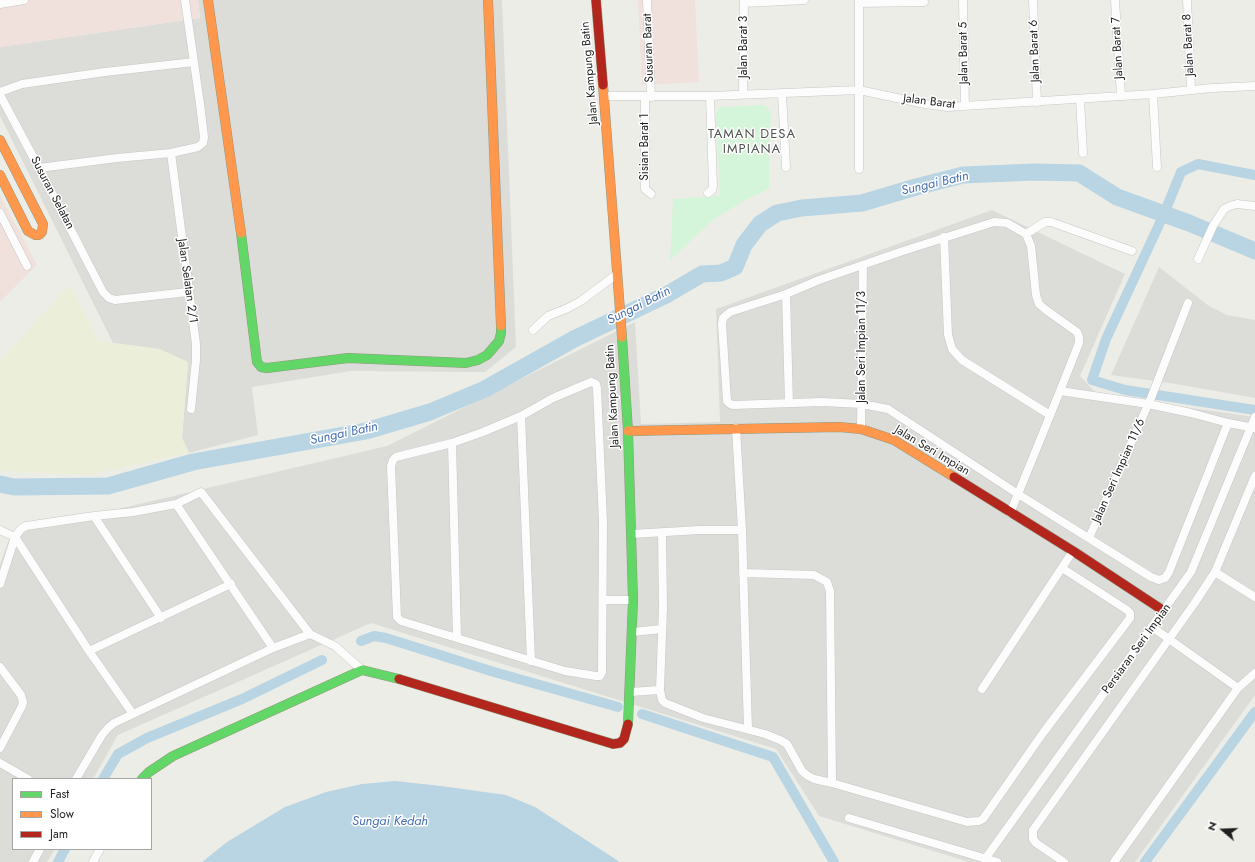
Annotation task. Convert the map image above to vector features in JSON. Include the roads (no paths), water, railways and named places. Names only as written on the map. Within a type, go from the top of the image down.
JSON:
[{"type":"street","points":[[0,4],[24,0]]},
{"type":"street","points":[[40,168],[171,153],[198,147],[203,143],[204,137],[185,0]]},
{"type":"street","points":[[208,0],[240,225],[257,362],[261,366],[267,368],[348,358],[466,363],[478,360],[487,355],[499,341],[501,325],[488,0]]},
{"type":"street","name":"Jalan Kampung Batin","points":[[362,670],[384,675],[613,744],[620,743],[624,739],[629,719],[633,600],[628,431],[596,0]]},
{"type":"street","name":"Susuran Barat","points":[[647,0],[648,97]]},
{"type":"street","points":[[744,1],[804,0]]},
{"type":"street","name":"Jalan Barat 5","points":[[963,0],[965,106]]},
{"type":"street","name":"Jalan Barat 6","points":[[1033,0],[1037,102]]},
{"type":"street","name":"Jalan Barat 7","points":[[1115,0],[1121,96]]},
{"type":"street","name":"Jalan Barat 8","points":[[1187,0],[1191,90]]},
{"type":"street","name":"Jalan Barat 3","points":[[743,94],[744,1]]},
{"type":"street","points":[[859,169],[859,2],[924,2]]},
{"type":"street","points":[[0,92],[22,84],[105,72],[194,62]]},
{"type":"street","name":"Jalan Barat","points":[[604,96],[710,96],[859,90],[924,104],[948,107],[1255,86]]},
{"type":"street","points":[[782,93],[786,167]]},
{"type":"street","points":[[1153,94],[1157,167]]},
{"type":"street","name":"Susuran Selatan","points":[[0,95],[40,168],[103,292],[109,298],[115,300],[188,292]]},
{"type":"street","points":[[708,193],[712,190],[713,186],[710,96]]},
{"type":"street","name":"Sisian Barat 1","points":[[648,97],[645,189],[651,194]]},
{"type":"street","points":[[1080,99],[1083,154]]},
{"type":"street","points":[[0,140],[43,224],[42,232],[39,235],[35,235],[28,231],[0,175]]},
{"type":"street","name":"Jalan Selatan 2/1","points":[[171,153],[196,344],[196,360],[191,409]]},
{"type":"street","points":[[1198,260],[1213,226],[1224,209],[1230,206],[1244,204],[1255,206]]},
{"type":"street","points":[[0,213],[27,266]]},
{"type":"street","points":[[1010,513],[1018,494],[1060,391],[1080,337],[1077,332],[1039,304],[1036,295],[1031,246],[1026,234],[1007,223],[994,222],[944,237],[786,294],[730,312],[723,318],[722,324],[727,401],[733,405],[822,402],[862,404],[880,407],[891,412],[1018,494],[1151,577],[1159,580],[1165,578],[1169,572],[1228,423]]},
{"type":"street","points":[[1026,234],[1045,222],[1052,222],[1132,251]]},
{"type":"street","points":[[944,237],[948,335],[952,349],[962,360],[1050,415]]},
{"type":"street","name":"Jalan Seri Impian 11/3","points":[[861,429],[863,265]]},
{"type":"street","points":[[533,330],[548,316],[581,301],[617,274]]},
{"type":"street","points":[[786,294],[789,403]]},
{"type":"street","name":"Jalan Seri Impian 11/6","points":[[1089,538],[1155,387],[1188,303]]},
{"type":"street","points":[[591,382],[596,384],[603,522],[602,672],[600,676],[565,671],[407,623],[401,621],[397,617],[391,466],[396,457],[452,443],[521,416],[553,398],[591,382]]},
{"type":"street","points":[[1060,391],[1149,401],[1228,423],[1254,423]]},
{"type":"street","points":[[521,416],[531,661]]},
{"type":"street","name":"Persiaran Seri Impian","points":[[985,859],[1184,584],[1196,562],[1254,423]]},
{"type":"street","name":"Jalan Seri Impian","points":[[628,431],[839,427],[861,429],[894,440],[1073,551],[1164,611]]},
{"type":"street","points":[[736,428],[742,530],[748,729]]},
{"type":"street","points":[[452,443],[457,638]]},
{"type":"street","points":[[1064,862],[1036,843],[1033,839],[1034,830],[1215,572],[1255,476]]},
{"type":"street","points":[[0,584],[15,537],[21,529],[33,524],[133,512],[176,504],[201,492],[310,634],[334,646],[362,670],[173,756],[149,772],[143,778]]},
{"type":"street","points":[[176,504],[273,648]]},
{"type":"street","points":[[94,516],[161,618]]},
{"type":"street","points":[[0,530],[15,537],[89,651],[133,714]]},
{"type":"street","points":[[631,534],[742,530]]},
{"type":"street","points":[[662,533],[662,629],[660,690],[662,700],[670,706],[703,718],[766,734],[787,744],[802,771],[814,779],[967,822],[979,821],[983,819],[1043,733],[1130,618],[1130,613],[1127,610],[1062,568]]},
{"type":"street","points":[[982,689],[1073,551]]},
{"type":"street","points":[[1215,572],[1255,597]]},
{"type":"street","points":[[743,573],[814,575],[827,582],[830,591],[832,783]]},
{"type":"street","points":[[89,651],[231,584]]},
{"type":"street","points":[[603,600],[633,600]]},
{"type":"street","points":[[1152,627],[1238,688]]},
{"type":"street","points":[[632,632],[662,629]]},
{"type":"street","points":[[77,778],[102,735],[108,728],[133,714],[273,648],[310,634]]},
{"type":"street","points":[[0,667],[21,695],[22,706],[0,748]]},
{"type":"street","points":[[1114,862],[1238,688],[1255,673]]},
{"type":"street","points":[[630,692],[660,690]]},
{"type":"street","points":[[0,762],[26,778]]},
{"type":"street","points":[[849,818],[997,862]]},
{"type":"street","points":[[34,862],[40,850]]},
{"type":"street","points":[[93,862],[99,850]]},
{"type":"water","name":"Sungai Kedah","points":[[395,781],[506,795],[535,807],[620,862],[202,862],[227,842],[285,807],[326,792],[362,784]]},
{"type":"waterway","points":[[1255,175],[1198,164],[1181,172],[1164,214],[1106,339],[1092,380],[1125,390],[1255,410]]},
{"type":"waterway","name":"Sungai Batin","points":[[0,484],[14,487],[108,486],[193,462],[366,431],[430,412],[485,389],[574,339],[668,294],[702,274],[721,273],[735,267],[744,245],[760,224],[777,213],[802,208],[862,203],[963,175],[1035,172],[1079,173],[1117,197],[1189,223],[1255,251]]},
{"type":"waterway","points":[[361,641],[374,636],[386,638],[494,672],[618,707]]},
{"type":"waterway","points":[[104,778],[118,754],[147,738],[242,699],[322,660]]},
{"type":"waterway","points":[[1145,862],[1255,712]]},
{"type":"waterway","points":[[642,714],[773,757],[834,862]]},
{"type":"waterway","points":[[58,862],[64,850]]},
{"type":"district","name":"TAMAN DESA IMPIANA","points":[[752,142]]}]
